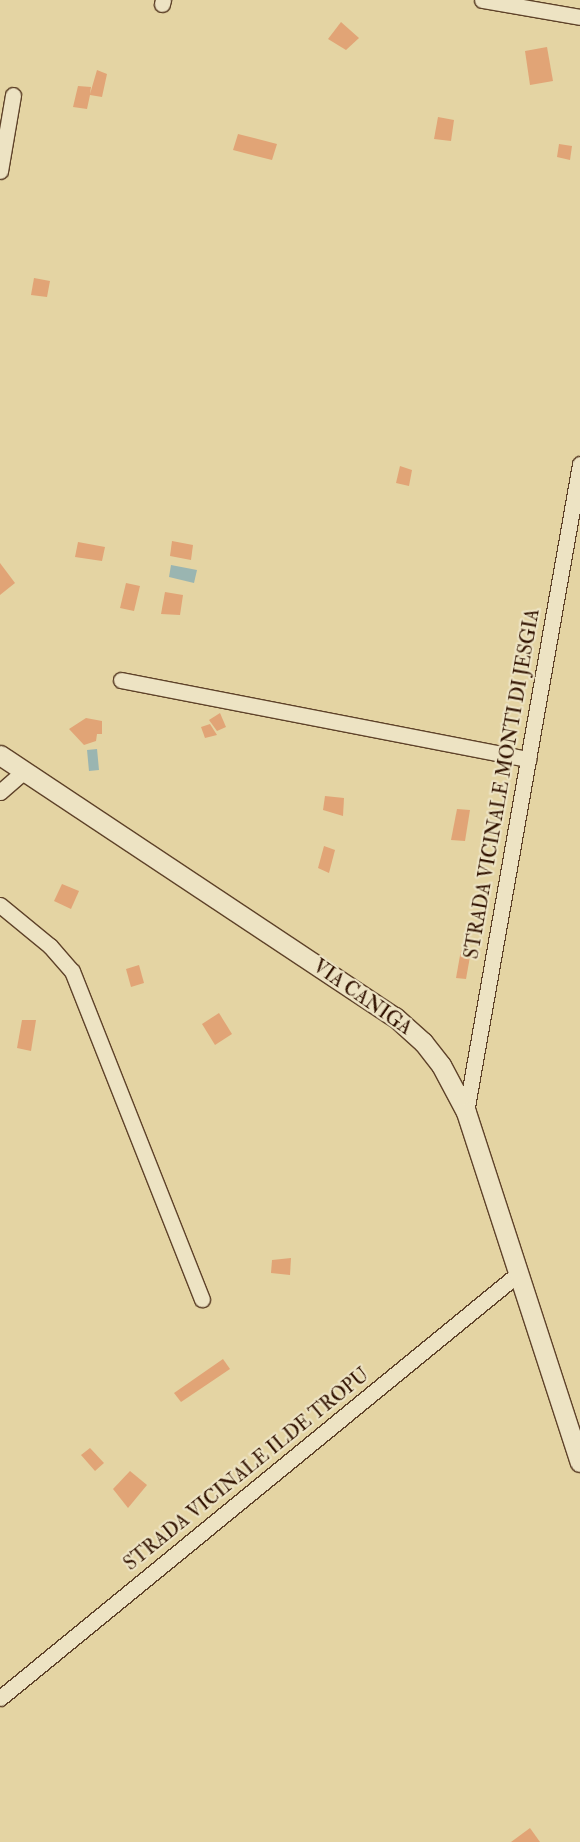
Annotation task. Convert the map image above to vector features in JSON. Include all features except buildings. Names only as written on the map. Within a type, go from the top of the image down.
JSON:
[{"type":"street","points":[[482,0],[580,17]]},
{"type":"street","points":[[0,171],[13,95]]},
{"type":"street","name":"STRADA VICINALE MONTI DI JESGIA","points":[[466,1112],[580,464]]},
{"type":"street","points":[[121,680],[528,758]]},
{"type":"street","name":"VIA CANIGA","points":[[0,755],[410,1028],[441,1065],[466,1112],[580,1462]]},
{"type":"street","points":[[0,792],[24,771]]},
{"type":"street","points":[[0,905],[50,946],[72,971],[202,1300]]},
{"type":"street","name":"STRADA VICINALE ILDE TROPU","points":[[0,1698],[519,1273]]},
{"type":"water","points":[[171,565],[197,570],[194,583],[169,577]]},
{"type":"water","points":[[97,749],[99,770],[89,771],[87,750]]}]
